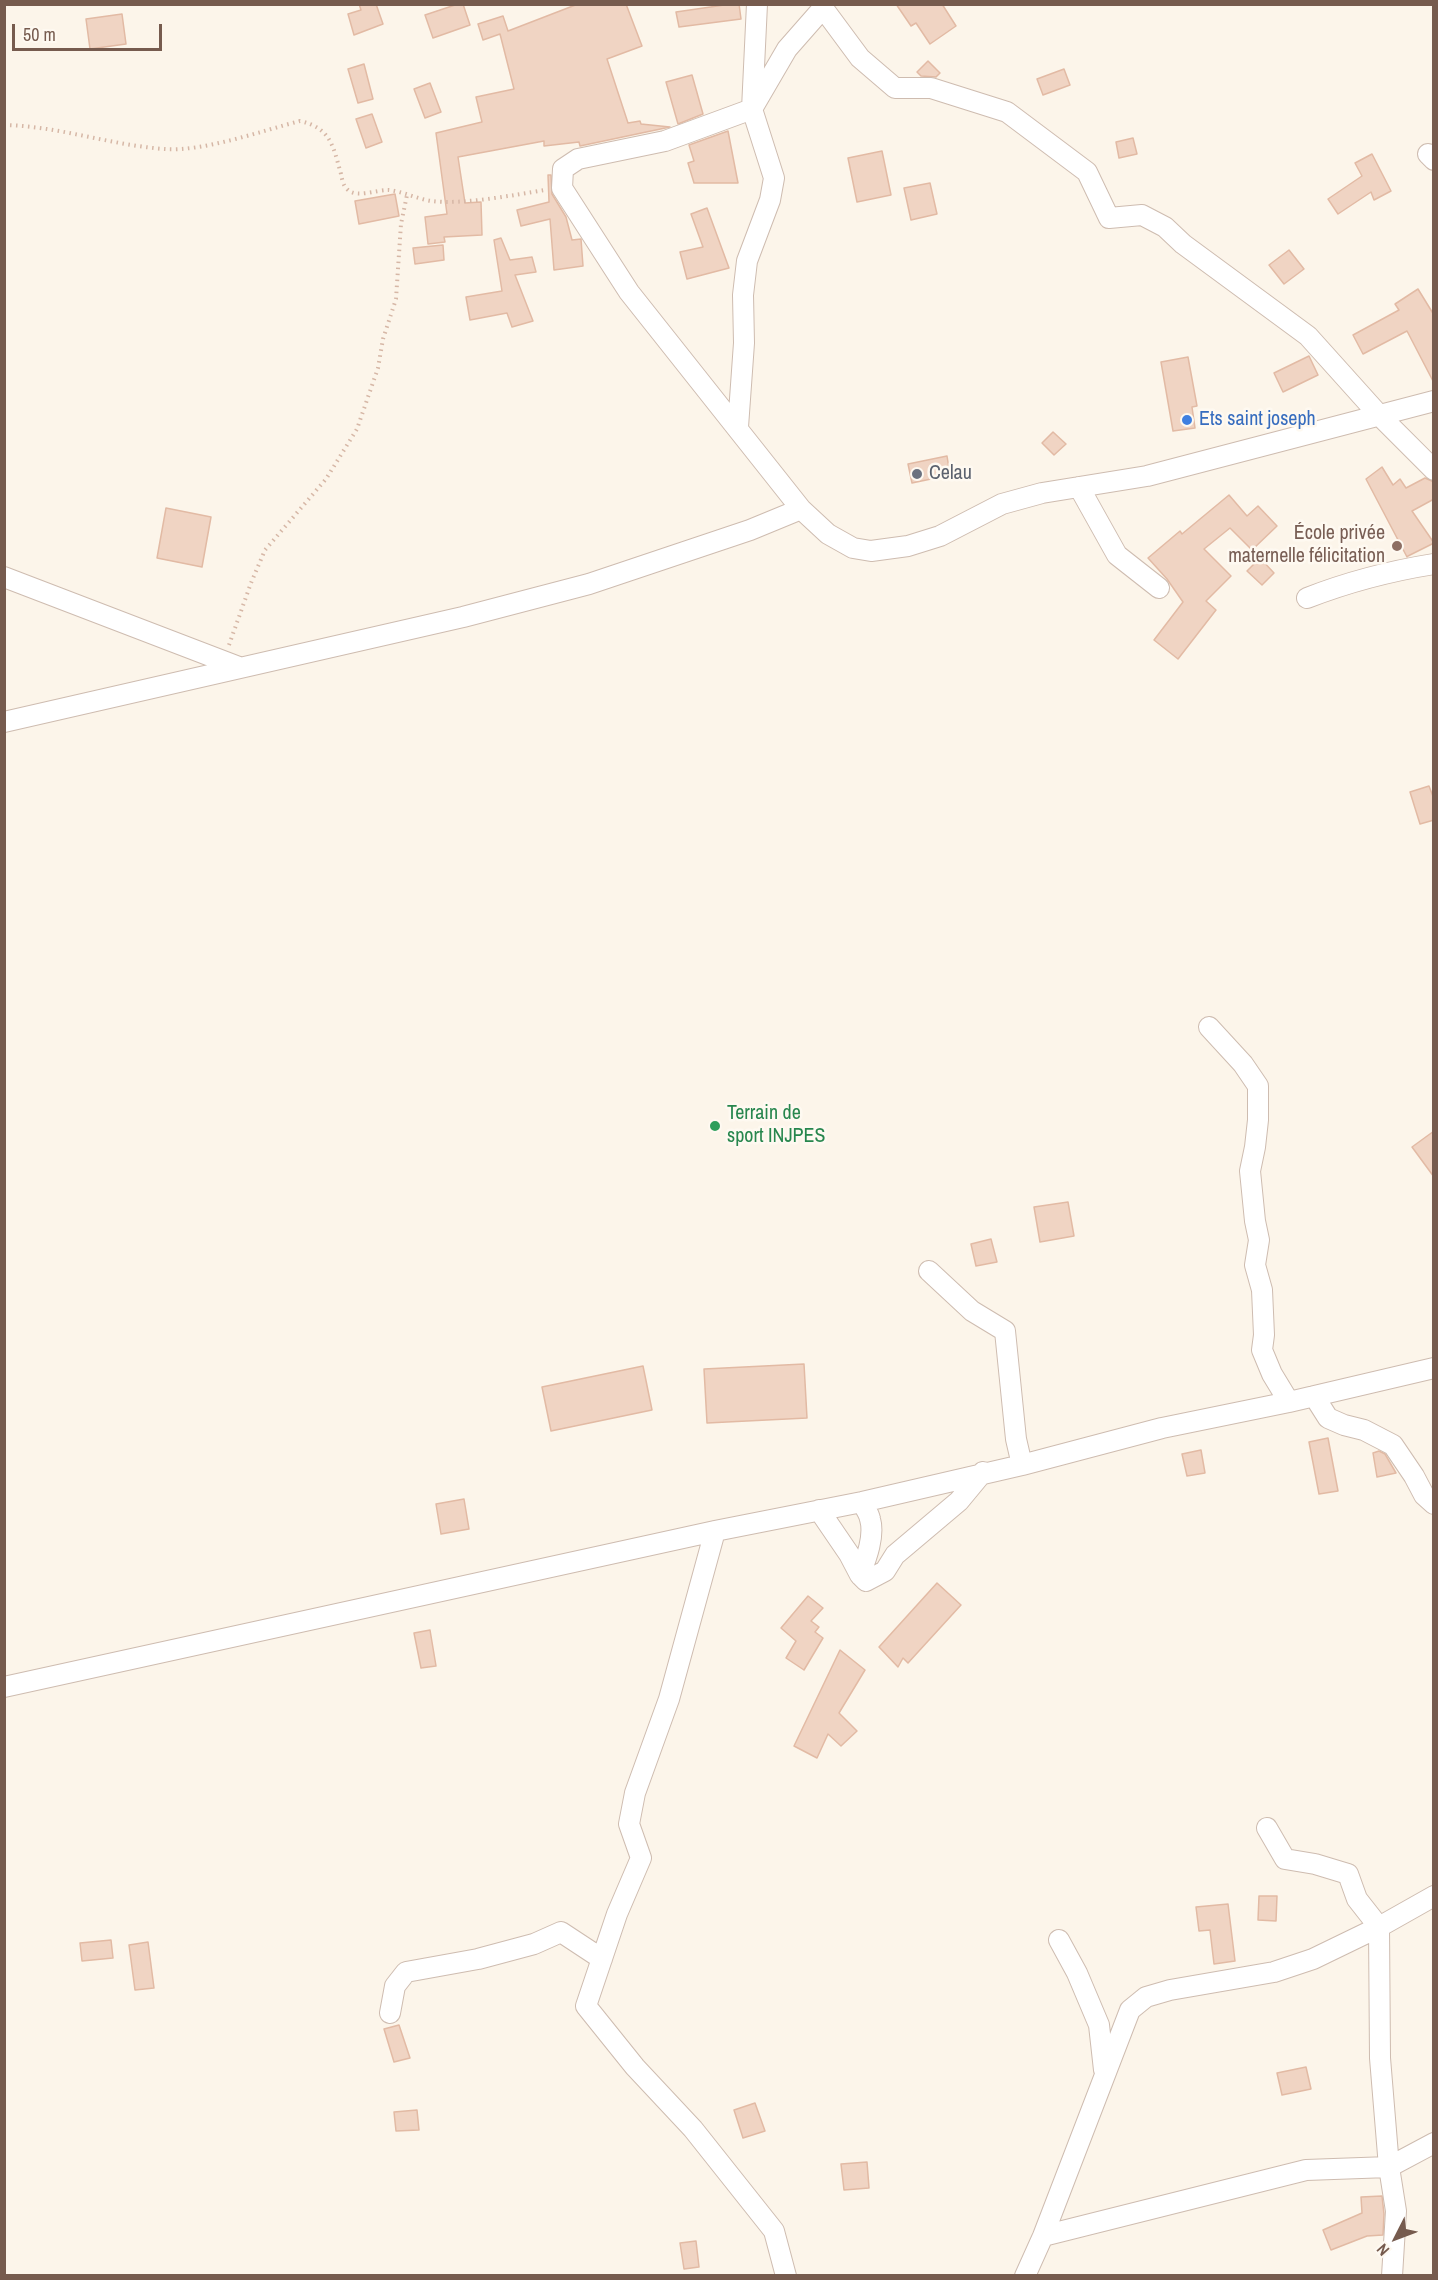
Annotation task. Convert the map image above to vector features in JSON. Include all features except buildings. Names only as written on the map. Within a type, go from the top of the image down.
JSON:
[{"type":"street","points":[[738,427],[744,343],[743,295],[747,261],[770,200],[774,178],[752,109],[757,4]]},
{"type":"street","points":[[1434,401],[1379,415],[1147,476],[1042,493],[1002,504],[940,536],[908,546],[871,551],[853,548],[828,534],[801,509],[629,292],[562,188],[563,169],[578,159],[665,141],[752,109],[786,49],[824,6],[860,58],[895,88],[931,88],[1007,112],[1087,172],[1109,218],[1142,215],[1165,227],[1183,244],[1308,336],[1379,415],[1434,470]]},
{"type":"street","points":[[1079,487],[1118,555],[1159,588]]},
{"type":"street","points":[[4,722],[231,664],[464,617],[588,584],[750,530],[801,509]]},
{"type":"street","points":[[1306,598],[1396,570],[1434,564]]},
{"type":"street","points":[[4,577],[231,664]]},
{"type":"street","points":[[1209,1027],[1243,1064],[1258,1086],[1258,1120],[1250,1171],[1259,1240],[1255,1265],[1262,1290],[1264,1335],[1262,1350],[1272,1374],[1289,1402]]},
{"type":"street","points":[[929,1271],[972,1311],[1005,1330],[1016,1439],[1022,1465]]},
{"type":"street","points":[[4,1688],[715,1531],[862,1502],[983,1472],[1022,1465],[1162,1428],[1289,1402],[1434,1368]]},
{"type":"street","points":[[1314,1396],[1328,1418],[1364,1430],[1393,1445],[1424,1495],[1434,1504]]},
{"type":"street","points":[[819,1510],[849,1554],[860,1575],[867,1581],[885,1571],[896,1555],[959,1501],[983,1472]]},
{"type":"street","points":[[860,1575],[868,1551],[871,1532],[870,1519],[862,1502]]},
{"type":"street","points":[[715,1531],[669,1699],[635,1794],[629,1824],[641,1857],[617,1914],[586,2006],[635,2067],[693,2129],[774,2231],[786,2276]]},
{"type":"street","points":[[1267,1828],[1285,1859],[1315,1864],[1347,1874],[1357,1899],[1379,1927],[1380,2058],[1389,2168],[1396,2211],[1392,2276]]},
{"type":"street","points":[[1025,2276],[1043,2236],[1130,2010],[1146,1997],[1170,1990],[1274,1972],[1313,1959],[1379,1927],[1434,1896]]},
{"type":"street","points":[[390,2013],[395,1986],[406,1972],[478,1959],[534,1944],[561,1932],[602,1959]]},
{"type":"street","points":[[1059,1940],[1077,1973],[1099,2025],[1105,2076]]},
{"type":"street","points":[[1043,2236],[1306,2170],[1389,2168],[1434,2143]]},
{"type":"path","points":[[4,125],[26,125],[113,142],[166,149],[213,144],[300,121],[314,124],[325,132],[335,151],[344,186],[349,192],[356,194],[390,190],[446,202],[505,197],[562,188]]},
{"type":"path","points":[[231,664],[251,583],[265,550],[326,479],[357,429],[378,368],[383,339],[396,299],[401,224],[407,195]]},
{"type":"place","name":"Ets saint joseph","points":[[1187,420]]},
{"type":"place","name":"Celau","points":[[917,474]]},
{"type":"place","name":"École privée maternelle félicitation","points":[[1397,546]]},
{"type":"place","name":"Terrain de sport INJPES","points":[[715,1126]]}]
